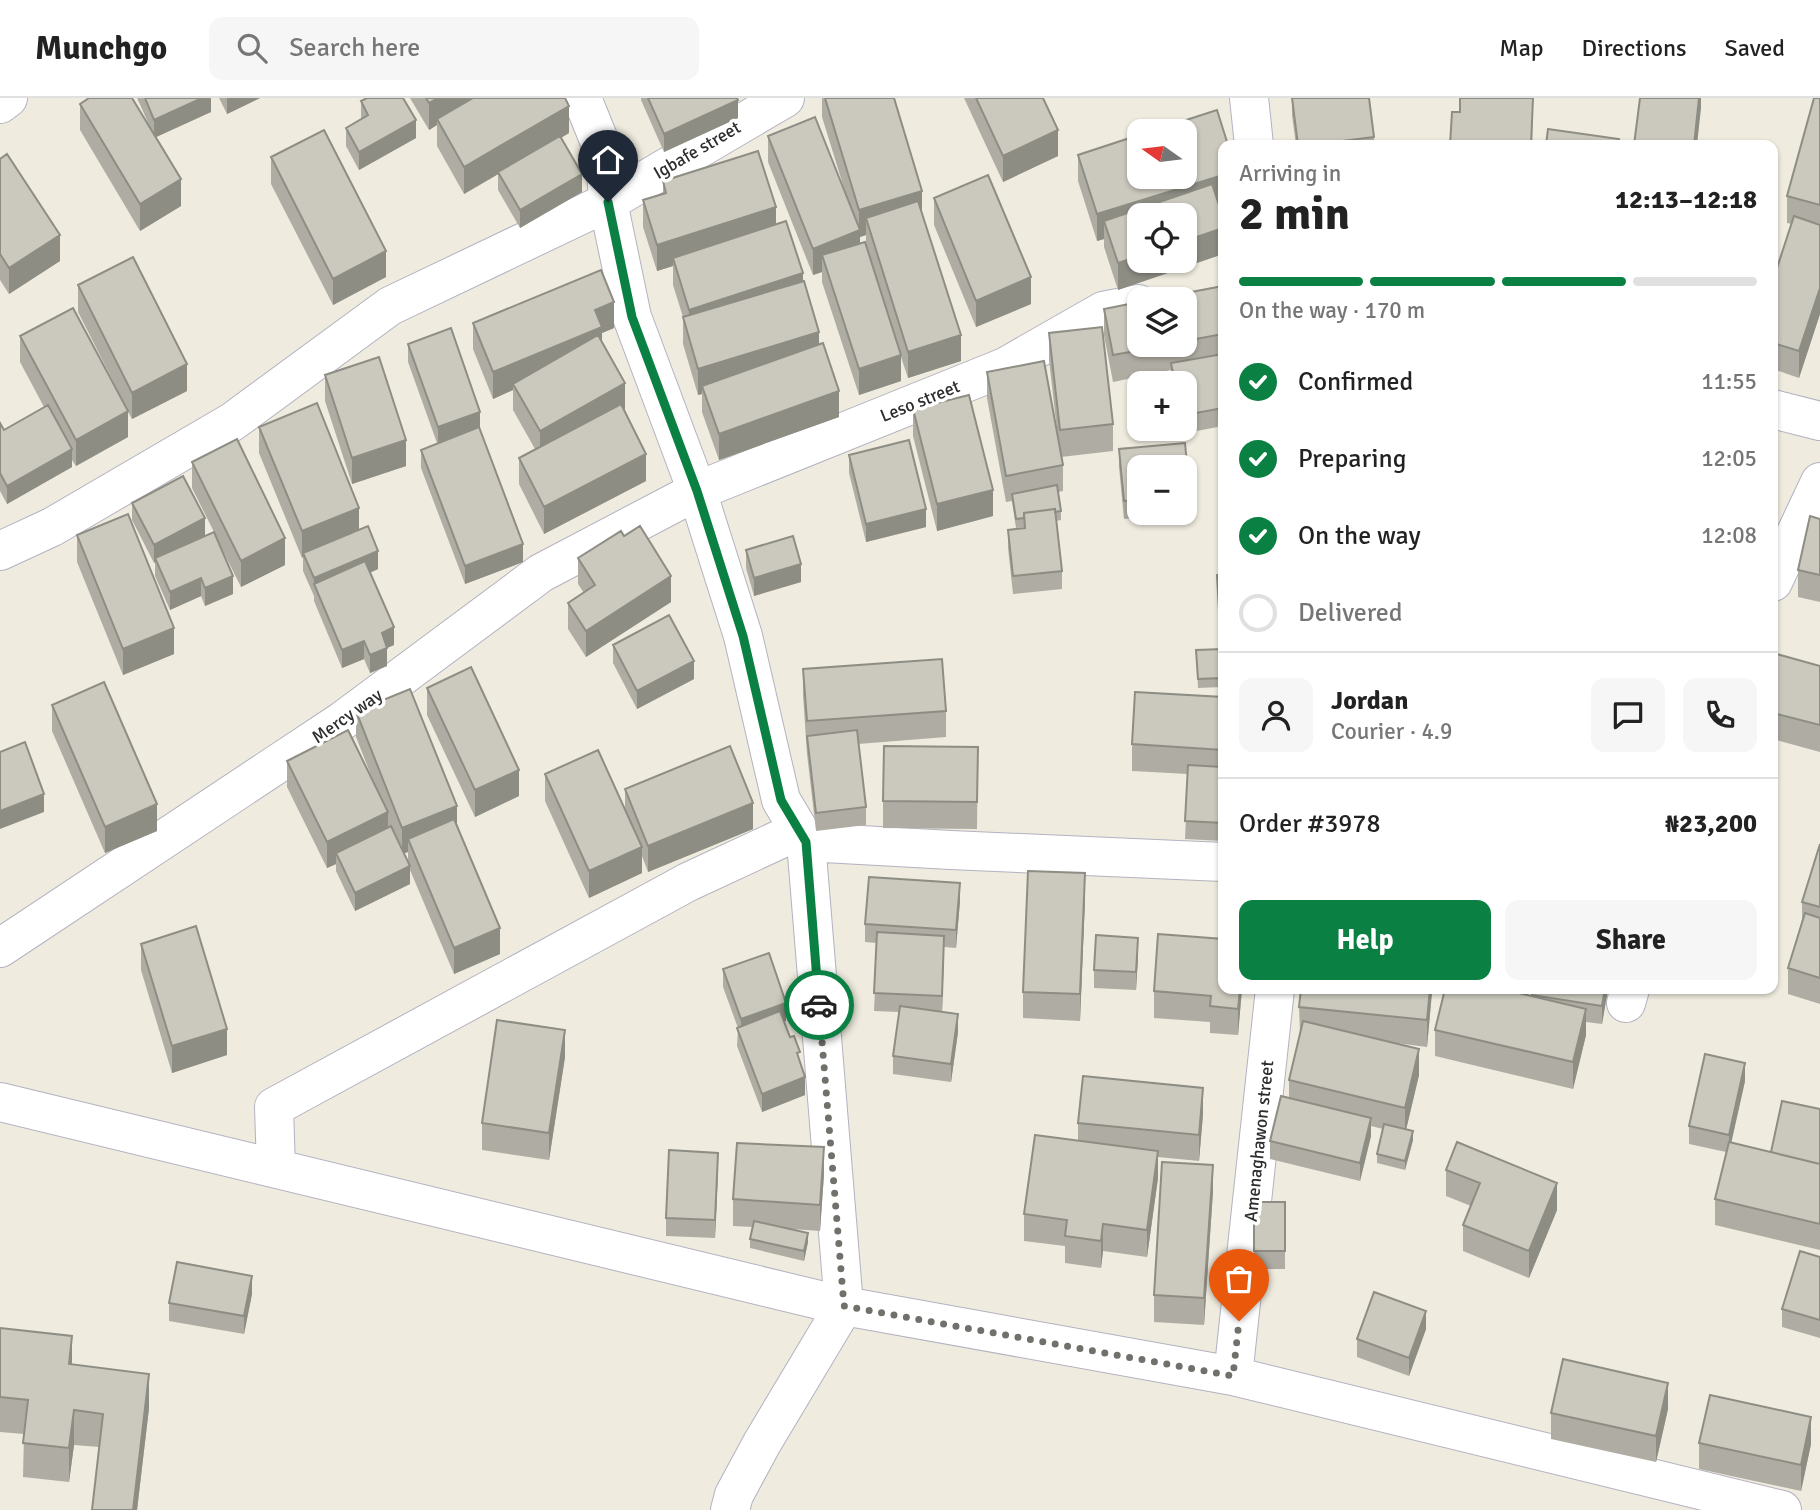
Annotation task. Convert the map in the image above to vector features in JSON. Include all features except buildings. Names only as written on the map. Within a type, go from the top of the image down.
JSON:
[{"type":"street","points":[[0,104],[8,98]]},
{"type":"street","points":[[582,98],[605,155],[608,202],[632,317],[697,491],[743,636],[781,800],[806,842],[844,1306],[762,1443],[734,1495],[730,1510]]},
{"type":"street","name":"Igbafe street","points":[[0,551],[52,527],[232,422],[390,306],[608,202],[785,98]]},
{"type":"street","points":[[1249,98],[1253,140]]},
{"type":"street","name":"Leso street","points":[[697,491],[1005,367],[1103,311],[1127,306]]},
{"type":"street","points":[[1778,410],[1820,421]]},
{"type":"street","points":[[1778,571],[1820,482]]},
{"type":"street","name":"Mercy way","points":[[0,948],[342,721],[541,573],[697,491]]},
{"type":"street","points":[[276,1168],[274,1107],[688,882],[787,836],[806,842],[1218,862]]},
{"type":"street","name":"Amenaghawon street","points":[[1233,1376],[1274,994]]},
{"type":"street","points":[[0,1102],[844,1306],[1233,1376],[1782,1510]]},
{"type":"way so far","points":[[819,1005],[844,1306],[1233,1376],[1239,1321]]},
{"type":"route","points":[[608,202],[632,317],[697,491],[743,636],[781,800],[806,842],[819,1005]]}]
